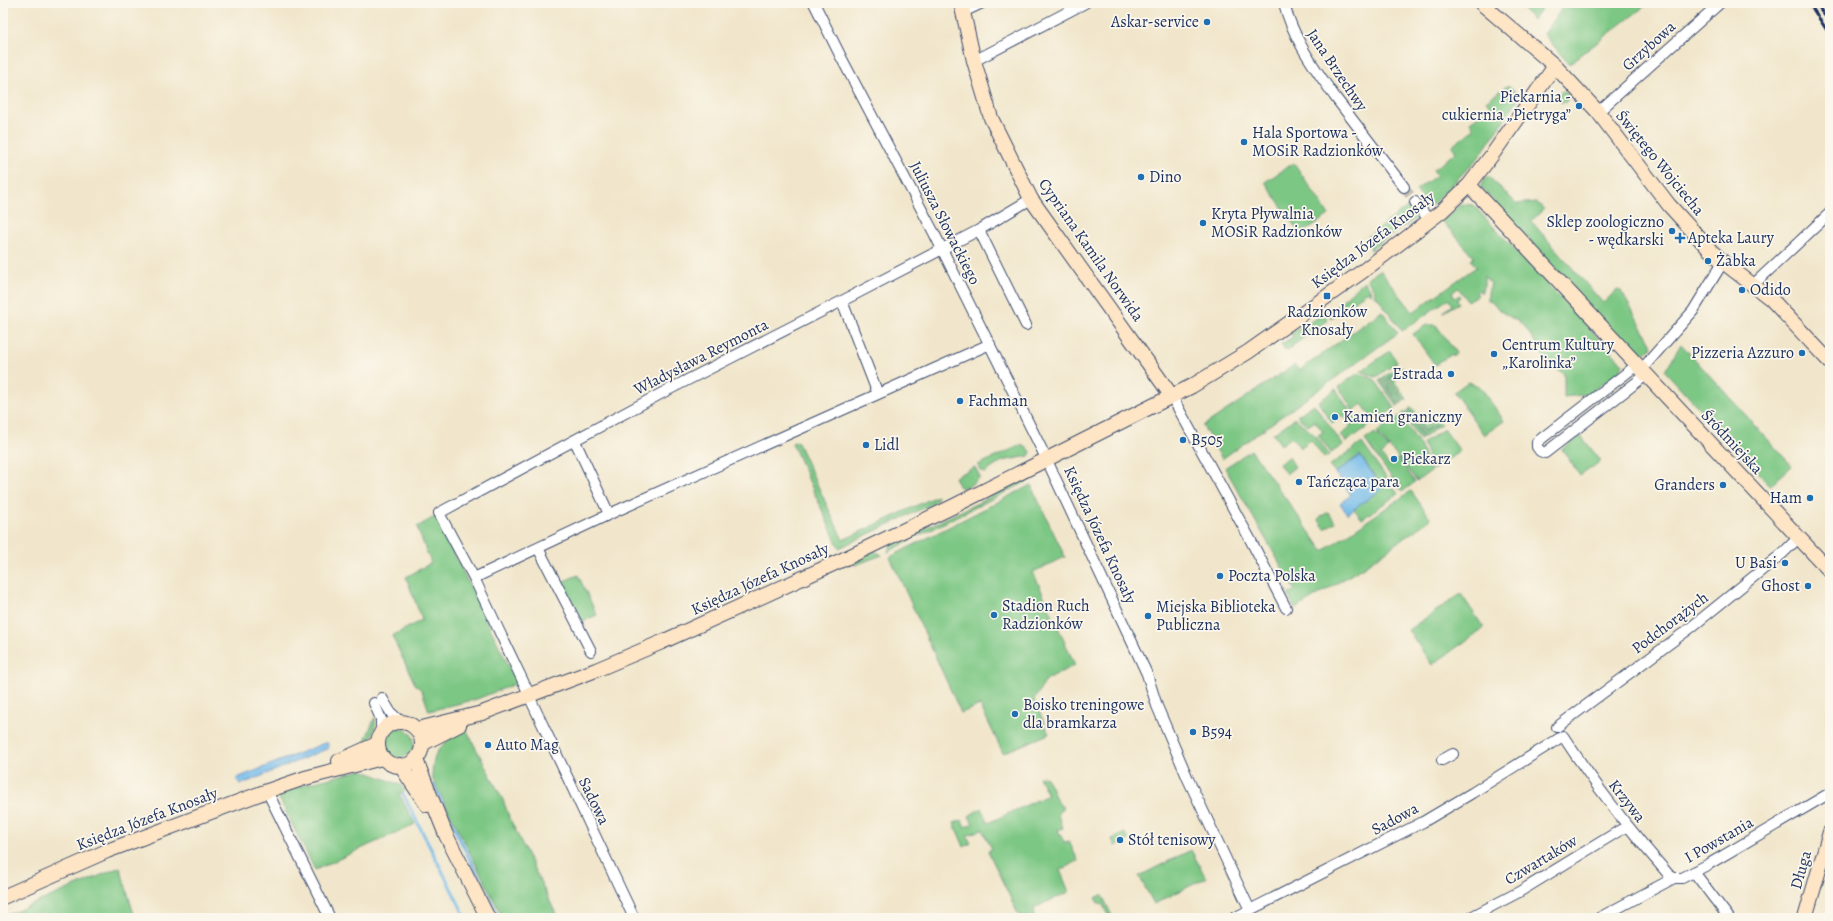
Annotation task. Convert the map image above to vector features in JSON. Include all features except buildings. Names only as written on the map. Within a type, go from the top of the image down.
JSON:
[{"type":"street","name":"Juliusza Słowackiego","points":[[814,3],[942,249],[1046,459]]},
{"type":"street","points":[[962,8],[982,3]]},
{"type":"street","points":[[974,61],[1085,3]]},
{"type":"street","name":"Jana Brzechwy","points":[[1284,3],[1292,30],[1311,63],[1369,143],[1404,187]]},
{"type":"street","name":"Świętego Wojciecha","points":[[1481,3],[1555,66],[1598,112],[1669,205],[1723,262],[1771,299],[1830,362]]},
{"type":"street","name":"Grzybowa","points":[[1598,112],[1720,3]]},
{"type":"street","name":"Cypriana Kamila Norwida","points":[[962,8],[974,61],[991,118],[1031,199],[1172,395]]},
{"type":"street","name":"Księdza Józefa Knosały","points":[[418,729],[482,713],[529,696],[596,670],[705,623],[952,507],[1192,386],[1248,352],[1363,271],[1430,221],[1469,185],[1555,66]]},
{"type":"street","name":"Śródmiejska","points":[[1469,185],[1830,571]]},
{"type":"street","name":"Władysława Reymonta","points":[[529,696],[474,578],[439,513],[664,392],[842,302],[979,230],[1031,199]]},
{"type":"street","points":[[1414,202],[1430,221]]},
{"type":"street","points":[[1753,285],[1830,213]]},
{"type":"street","points":[[979,230],[1026,325]]},
{"type":"street","points":[[1641,370],[1537,442],[1536,447],[1545,453],[1641,370],[1693,311],[1723,262]]},
{"type":"street","points":[[842,302],[878,394]]},
{"type":"street","points":[[474,578],[609,514],[990,344]]},
{"type":"street","points":[[1172,395],[1250,538],[1286,608]]},
{"type":"street","points":[[575,441],[609,514]]},
{"type":"street","name":"Księdza Józefa Knosały","points":[[1046,459],[1147,674],[1157,706],[1179,757],[1250,910]]},
{"type":"street","name":"Podchorążych","points":[[1557,727],[1689,629],[1777,558],[1798,538]]},
{"type":"street","points":[[538,548],[591,651]]},
{"type":"street","name":"Sadowa","points":[[529,696],[634,918]]},
{"type":"street","points":[[379,738],[386,726],[401,722],[407,723],[418,729],[422,744],[420,753],[416,760],[400,765],[382,758],[379,738],[381,719],[378,700],[401,722]]},
{"type":"street","name":"Księdza Józefa Knosały","points":[[422,744],[482,713]]},
{"type":"street","name":"Sadowa","points":[[1234,918],[1423,822],[1472,794],[1563,736]]},
{"type":"street","name":"Krzywa","points":[[1563,736],[1592,780],[1626,826],[1669,875],[1674,878]]},
{"type":"street","name":"Księdza Józefa Knosały","points":[[305,778],[379,738]]},
{"type":"street","points":[[1442,760],[1453,754]]},
{"type":"street","name":"Księdza Józefa Knosały","points":[[3,897],[112,850],[267,791],[305,778],[382,758]]},
{"type":"street","points":[[416,760],[446,834],[488,918]]},
{"type":"street","points":[[400,765],[446,834]]},
{"type":"street","points":[[267,791],[330,918]]},
{"type":"street","name":"I Powstania","points":[[1599,918],[1674,878],[1682,878],[1694,872],[1830,793]]},
{"type":"street","name":"Czwartaków","points":[[1469,918],[1519,892],[1626,826]]},
{"type":"street","name":"Długa","points":[[1805,918],[1830,832]]},
{"type":"street","points":[[1694,872],[1729,918]]},
{"type":"green space","points":[[1522,3],[1545,3],[1533,21],[1521,5]]},
{"type":"green space","points":[[1566,3],[1649,3],[1569,64],[1544,34]]},
{"type":"green space","points":[[1508,85],[1520,96],[1479,157],[1429,208],[1416,190],[1437,175],[1433,170],[1456,152],[1452,146],[1474,129],[1470,122],[1491,107],[1486,101]]},
{"type":"green space","points":[[1563,91],[1567,93],[1569,97],[1567,101],[1563,103],[1559,101],[1557,97],[1559,93]]},
{"type":"green space","points":[[1294,163],[1329,215],[1300,234],[1265,182]]},
{"type":"green space","points":[[1488,176],[1517,204],[1536,202],[1544,209],[1531,221],[1603,303],[1617,290],[1621,291],[1651,343],[1652,347],[1642,357],[1637,359],[1480,186]]},
{"type":"green space","points":[[1411,204],[1420,216],[1373,247],[1372,252],[1366,238]]},
{"type":"green space","points":[[1461,204],[1473,205],[1623,364],[1620,371],[1589,394],[1564,397],[1564,374],[1548,363],[1524,325],[1500,311],[1492,301],[1488,300],[1488,292],[1491,284],[1484,276],[1484,286],[1481,293],[1479,290],[1476,292],[1478,295],[1468,301],[1458,288],[1452,293],[1455,298],[1459,295],[1460,297],[1457,300],[1459,303],[1443,312],[1452,305],[1448,299],[1402,331],[1376,295],[1374,296],[1375,291],[1367,279],[1380,270],[1413,312],[1476,267],[1477,268],[1471,260],[1474,257],[1442,221]]},
{"type":"green space","points":[[1364,281],[1372,293],[1370,294],[1368,291],[1331,318],[1326,312],[1331,309],[1333,311],[1338,307],[1337,305]]},
{"type":"green space","points":[[1382,311],[1398,333],[1222,459],[1203,426],[1294,365],[1300,370]]},
{"type":"green space","points":[[1324,314],[1328,320],[1291,347],[1292,348],[1285,350],[1281,344],[1293,337],[1291,333]]},
{"type":"green space","points":[[1426,325],[1436,325],[1456,353],[1453,356],[1452,354],[1435,365],[1413,334]]},
{"type":"green space","points":[[1681,344],[1792,466],[1770,486],[1665,371]]},
{"type":"green space","points":[[1390,351],[1397,362],[1376,377],[1361,371]]},
{"type":"green space","points":[[1400,366],[1405,373],[1394,381],[1407,399],[1404,401],[1389,379],[1400,372],[1397,368]]},
{"type":"green space","points":[[1396,369],[1398,372],[1387,379],[1403,402],[1400,404],[1382,378]]},
{"type":"green space","points":[[1358,373],[1374,379],[1395,408],[1371,424],[1364,419],[1370,415],[1362,404],[1353,411],[1339,387]]},
{"type":"green space","points":[[1381,379],[1399,405],[1397,406],[1379,381]]},
{"type":"green space","points":[[1468,382],[1482,389],[1504,421],[1484,435],[1454,392]]},
{"type":"green space","points":[[1336,389],[1351,413],[1369,426],[1346,442],[1341,435],[1351,426],[1344,416],[1332,423],[1318,402]]},
{"type":"green space","points":[[1314,404],[1343,445],[1331,453],[1318,435],[1323,432],[1315,421],[1308,426],[1297,416]]},
{"type":"green space","points":[[1412,407],[1425,426],[1437,419],[1441,425],[1438,427],[1436,424],[1425,431],[1409,409]]},
{"type":"green space","points":[[1409,410],[1424,432],[1436,425],[1437,427],[1424,437],[1406,412]]},
{"type":"green space","points":[[1405,412],[1423,438],[1420,440],[1402,414]]},
{"type":"green space","points":[[1400,416],[1420,445],[1431,471],[1417,481],[1377,432]]},
{"type":"green space","points":[[1295,418],[1317,437],[1329,455],[1324,458],[1311,440],[1300,448],[1292,437],[1281,445],[1273,434]]},
{"type":"green space","points":[[1444,429],[1460,451],[1433,470],[1423,443]]},
{"type":"green space","points":[[1375,433],[1389,448],[1381,455],[1389,465],[1398,459],[1415,482],[1402,492],[1365,440]]},
{"type":"green space","points":[[1581,436],[1601,461],[1580,476],[1562,449]]},
{"type":"green space","points":[[797,441],[843,540],[937,496],[937,500],[932,504],[839,548],[792,443]]},
{"type":"green space","points":[[1362,443],[1398,494],[1362,519],[1354,509],[1383,488],[1360,455],[1335,473],[1329,466]]},
{"type":"green space","points":[[1021,445],[1029,449],[1031,452],[1029,456],[1002,461],[985,473],[982,472],[978,465]]},
{"type":"green space","points":[[1251,450],[1323,551],[1411,491],[1431,519],[1362,568],[1295,609],[1288,595],[1295,590],[1225,468]]},
{"type":"green space","points":[[1289,457],[1295,467],[1286,474],[1279,464]]},
{"type":"green space","points":[[975,467],[980,477],[971,485],[962,488],[959,486],[955,477]]},
{"type":"green space","points":[[1030,474],[1032,479],[918,536],[921,530],[978,503]]},
{"type":"green space","name":"Stadion Ruch Radzionków","points":[[1031,485],[1065,557],[1033,572],[1075,665],[1047,679],[1034,700],[1049,734],[1003,753],[980,705],[961,713],[890,557]]},
{"type":"green space","points":[[1328,512],[1335,522],[1325,529],[1318,519]]},
{"type":"green space","points":[[436,516],[517,683],[477,699],[429,711],[422,691],[415,684],[392,636],[422,620],[406,577],[431,563],[417,527]]},
{"type":"green space","points":[[905,538],[911,540],[888,552],[891,544]]},
{"type":"green space","points":[[875,551],[882,555],[855,565],[853,561]]},
{"type":"green space","points":[[578,575],[597,615],[581,622],[562,582]]},
{"type":"green space","points":[[1461,594],[1484,628],[1432,665],[1408,630]]},
{"type":"green space","points":[[375,717],[374,733],[363,745]]},
{"type":"green space","points":[[399,728],[405,729],[413,737],[413,749],[405,757],[399,758],[393,757],[385,749],[384,743],[385,737],[393,729]]},
{"type":"green space","points":[[466,729],[503,800],[510,819],[558,918],[503,918],[432,778],[434,760],[440,748],[451,738]]},
{"type":"green space","points":[[361,770],[401,785],[405,791],[399,794],[415,824],[315,870],[277,794],[288,789]]},
{"type":"green space","points":[[1043,776],[1049,782],[1057,801],[1064,808],[1058,814],[1063,828],[1058,830],[1064,842],[1069,841],[1078,861],[1060,870],[1069,892],[1034,908],[1035,918],[1020,918],[988,851],[992,849],[982,829],[967,836],[971,843],[964,847],[954,823],[962,820],[965,827],[973,824],[969,816],[981,808],[988,823],[1048,795],[1039,777]]},
{"type":"green space","name":"Stół tenisowy","points":[[1125,833],[1129,840],[1115,846],[1112,839]]},
{"type":"green space","points":[[1191,850],[1206,878],[1154,904],[1139,876]]},
{"type":"green space","points":[[120,867],[135,918],[3,918],[3,917]]},
{"type":"green space","points":[[1102,895],[1113,918],[1109,918],[1102,903],[1098,903],[1095,898]]},
{"type":"water","points":[[1360,456],[1383,488],[1347,514],[1340,503],[1351,495],[1335,473]]},
{"type":"water","points":[[327,742],[329,748],[240,785],[237,778]]},
{"type":"waterway","points":[[433,785],[499,918]]},
{"type":"waterway","points":[[403,794],[466,918]]},
{"type":"tunnel","points":[[1404,187],[1415,202]]},
{"type":"railway","points":[[1809,3],[1830,35]]},
{"type":"railway","points":[[1816,3],[1825,16]]},
{"type":"railway","points":[[1824,3],[1830,12]]},
{"type":"place","name":"Askar-service","points":[[1207,22]]},
{"type":"place","name":"Piekarnia - cukiernia „Pietryga”","points":[[1579,106]]},
{"type":"place","name":"Hala Sportowa - MOSiR Radzionków","points":[[1244,142]]},
{"type":"place","name":"Dino","points":[[1141,177]]},
{"type":"place","name":"Kryta Pływalnia MOSiR Radzionków","points":[[1203,223]]},
{"type":"place","name":"Sklep zoologiczno - wędkarski","points":[[1672,231]]},
{"type":"place","name":"Apteka Laury","points":[[1680,238]]},
{"type":"place","name":"Żabka","points":[[1708,261]]},
{"type":"place","name":"Odido","points":[[1742,290]]},
{"type":"place","name":"Radzionków Knosały","points":[[1327,296]]},
{"type":"place","name":"Pizzeria Azzuro","points":[[1802,353]]},
{"type":"place","name":"Centrum Kultury „Karolinka”","points":[[1494,354]]},
{"type":"place","name":"Estrada","points":[[1451,374]]},
{"type":"place","name":"Fachman","points":[[960,401]]},
{"type":"place","name":"Kamień graniczny","points":[[1335,417]]},
{"type":"place","name":"B505","points":[[1183,440]]},
{"type":"place","name":"Lidl","points":[[866,445]]},
{"type":"place","name":"Piekarz","points":[[1394,459]]},
{"type":"place","name":"Tańcząca para","points":[[1299,482]]},
{"type":"place","name":"Granders","points":[[1723,485]]},
{"type":"place","name":"Ham","points":[[1810,498]]},
{"type":"place","name":"U Basi","points":[[1785,563]]},
{"type":"place","name":"Poczta Polska","points":[[1220,576]]},
{"type":"place","name":"Ghost","points":[[1808,586]]},
{"type":"place","name":"Stadion Ruch Radzionków","points":[[994,615]]},
{"type":"place","name":"Miejska Biblioteka Publiczna","points":[[1148,616]]},
{"type":"place","name":"Boisko treningowe dla bramkarza","points":[[1015,714]]},
{"type":"place","name":"B594","points":[[1193,732]]},
{"type":"place","name":"Auto Mag","points":[[488,745]]},
{"type":"place","name":"Stół tenisowy","points":[[1120,840]]}]
